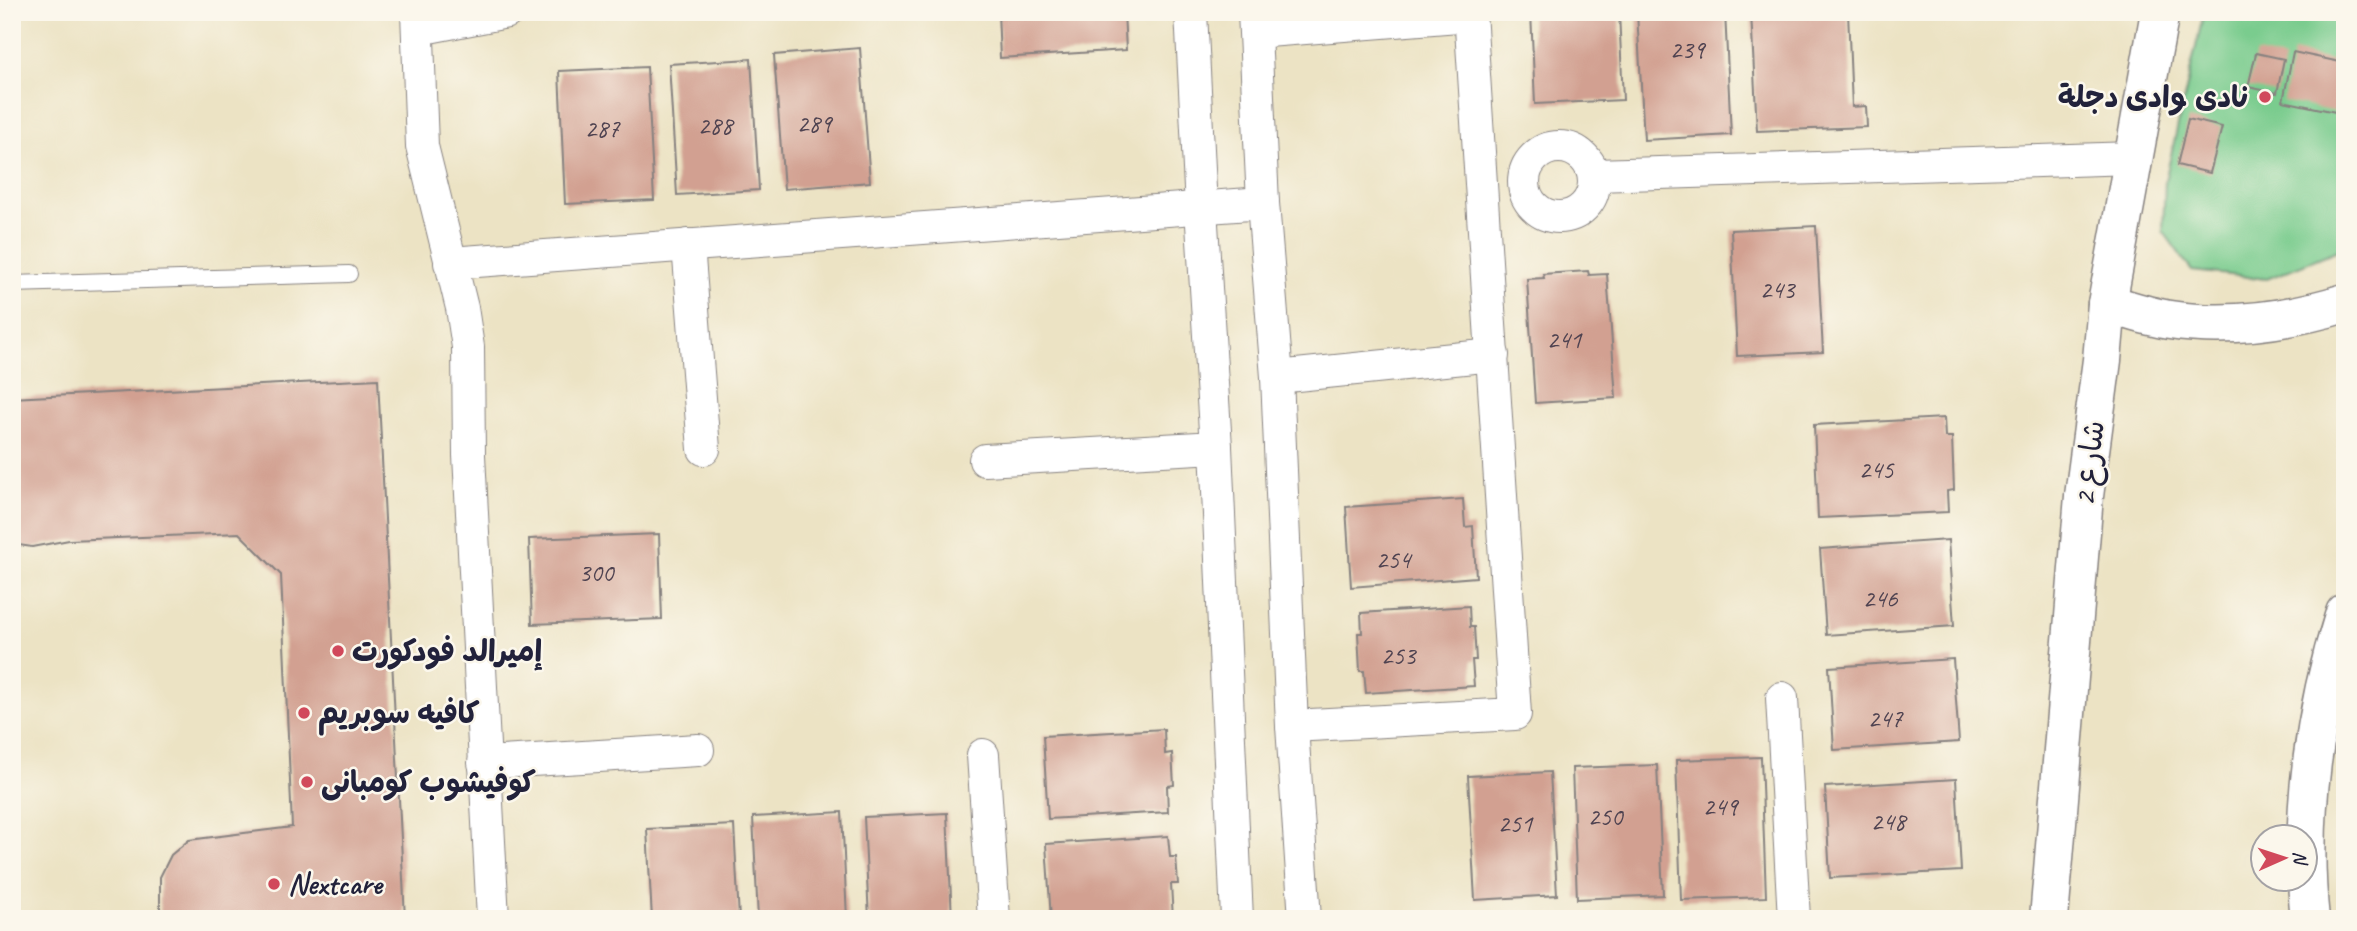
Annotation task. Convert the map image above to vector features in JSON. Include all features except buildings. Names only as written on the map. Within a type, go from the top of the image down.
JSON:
[{"type":"street","points":[[493,919],[468,455],[468,346],[462,308],[422,146],[418,21],[507,12]]},
{"type":"street","points":[[1191,12],[1216,447],[1237,919]]},
{"type":"street","name":"شارع 2","points":[[2049,919],[2084,496],[2107,303],[2160,12]]},
{"type":"street","points":[[1292,726],[1515,714],[1471,13],[1255,22],[1263,203],[1277,377],[1292,726],[1305,919]]},
{"type":"street","points":[[1556,147],[1573,149],[1587,159],[1595,175],[1594,192],[1585,207],[1571,217],[1554,218],[1538,211],[1527,198],[1523,181],[1528,165],[1539,152],[1556,147]]},
{"type":"street","points":[[1595,175],[2133,158]]},
{"type":"street","points":[[1480,188],[1523,181]]},
{"type":"street","points":[[450,263],[1263,203]]},
{"type":"street","points":[[688,245],[704,449]]},
{"type":"street","points":[[2107,303],[2168,320],[2211,323],[2302,316],[2345,303]]},
{"type":"street","points":[[1277,377],[1493,355]]},
{"type":"street","points":[[985,460],[1216,447]]},
{"type":"street","points":[[2310,919],[2308,803],[2318,725],[2336,639],[2345,614]]},
{"type":"street","points":[[1782,698],[1794,919]]},
{"type":"street","points":[[484,763],[698,750]]},
{"type":"street","points":[[983,755],[994,919]]},
{"type":"lane","points":[[12,284],[349,274]]},
{"type":"green space","name":"نادى وادى دجلة","points":[[2204,12],[2345,12],[2345,247],[2267,279],[2192,271],[2163,231],[2165,181]]},
{"type":"place","name":"نادى وادى دجلة","points":[[2265,97]]},
{"type":"place","name":"إميرالد فودكورت","points":[[338,651]]},
{"type":"place","name":"كافيه سوبريم","points":[[304,713]]},
{"type":"place","name":"كوفيشوب كومبانى","points":[[307,782]]},
{"type":"place","name":"Nextcare","points":[[274,884]]}]
